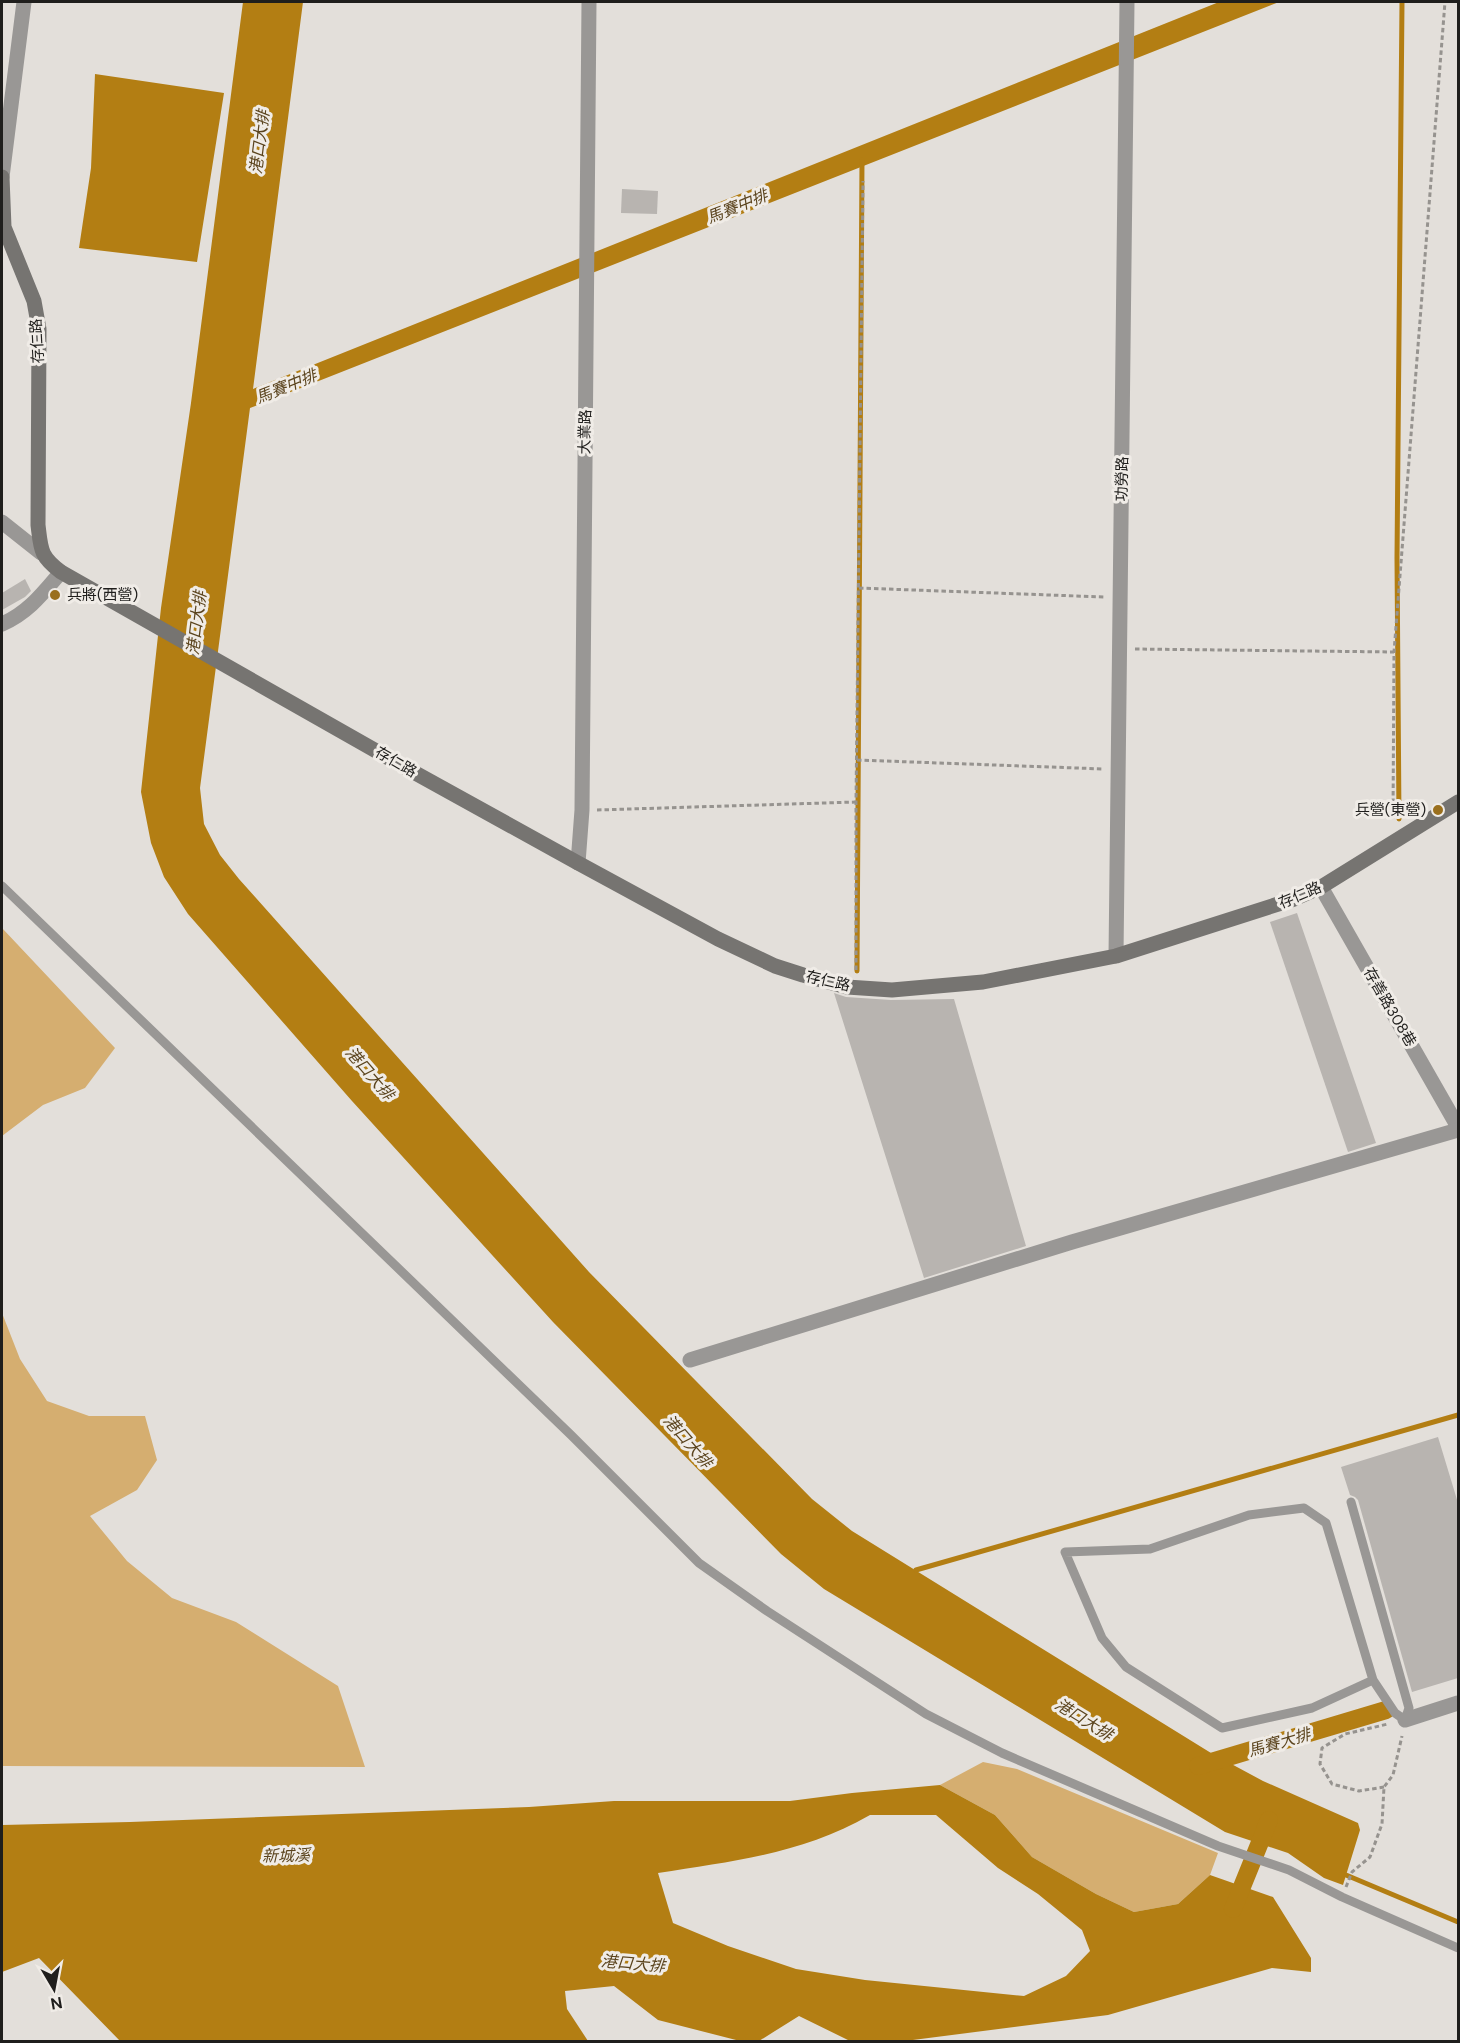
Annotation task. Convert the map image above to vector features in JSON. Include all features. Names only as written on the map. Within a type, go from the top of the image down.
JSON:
[{"type":"street","name":"存仁路","points":[[24,2],[2,177],[3,227],[34,302],[39,329],[38,525],[41,552]]},
{"type":"street","name":"大業路","points":[[578,863],[582,810],[589,2]]},
{"type":"street","name":"功勞路","points":[[1116,956],[1127,2]]},
{"type":"street","points":[[2,522],[41,552],[48,562],[62,572],[28,609],[2,624]]},
{"type":"street","name":"存仁路","points":[[62,572],[408,769],[718,939],[775,966],[847,987],[892,990],[983,982],[1116,956],[1294,899],[1321,887],[1458,802]]},
{"type":"street","name":"存善路308巷","points":[[1321,887],[1458,1129]]},
{"type":"street","points":[[690,1360],[1083,1239],[1458,1129]]},
{"type":"street","points":[[1405,1720],[1458,1704]]},
{"type":"lane","points":[[2,886],[571,1435],[699,1563],[767,1611],[926,1714],[1002,1754],[1218,1846],[1290,1870],[1342,1897],[1458,1948]]},
{"type":"lane","points":[[1351,1502],[1409,1708],[1405,1720],[1395,1713],[1373,1680],[1326,1523],[1304,1508],[1249,1515],[1150,1549],[1065,1552],[1102,1638],[1126,1667],[1222,1728],[1312,1708],[1373,1680]]},
{"type":"path","points":[[1393,818],[1394,652],[1445,2]]},
{"type":"path","points":[[856,970],[863,180]]},
{"type":"path","points":[[859,588],[1121,598]]},
{"type":"path","points":[[1120,649],[1394,652]]},
{"type":"path","points":[[857,760],[1118,769]]},
{"type":"path","points":[[582,810],[856,802]]},
{"type":"path","points":[[1347,1885],[1352,1872],[1370,1857],[1382,1824],[1384,1787],[1393,1775],[1405,1720],[1345,1734],[1322,1748],[1320,1764],[1332,1784],[1359,1791],[1384,1787]]},
{"type":"shaded area","points":[[2,928],[115,1048],[85,1088],[43,1105],[2,1136]]},
{"type":"shaded area","points":[[2,1313],[20,1359],[47,1401],[89,1416],[145,1416],[157,1460],[137,1490],[90,1516],[127,1561],[172,1598],[236,1622],[338,1686],[365,1767],[2,1766]]},
{"type":"shaded area","points":[[983,1762],[1017,1769],[1218,1853],[1210,1875],[1178,1904],[1134,1912],[1096,1894],[1032,1857],[995,1815],[940,1785]]},
{"type":"water","name":"馬賽中排","points":[[243,2],[303,2],[253,389],[1219,2],[1279,2],[250,408],[200,788],[204,824],[220,855],[239,879],[589,1272],[812,1499],[852,1531],[1211,1753],[1263,1781],[1358,1823],[1360,1830],[1343,1885],[1324,1878],[1288,1853],[1225,1832],[824,1589],[781,1554],[553,1322],[352,1101],[188,914],[164,877],[151,843],[141,792],[161,608],[191,403]]},
{"type":"water","points":[[95,74],[224,93],[197,262],[79,248],[91,168]]},
{"type":"water","name":"新城溪","points":[[940,1785],[995,1815],[1032,1857],[1096,1894],[1134,1912],[1178,1904],[1210,1875],[1273,1897],[1311,1958],[1311,1972],[1272,1968],[1108,2015],[905,2041],[850,2041],[799,2016],[759,2041],[740,2041],[658,2020],[614,1986],[565,1991],[567,2009],[588,2041],[121,2042],[39,1958],[2,1972],[2,1825],[529,1807],[614,1801],[790,1801]],"holes":[[[870,1815],[936,1815],[998,1868],[1038,1894],[1082,1930],[1090,1951],[1066,1976],[1024,1996],[865,1980],[796,1969],[728,1946],[673,1923],[658,1873],[740,1860],[793,1847],[819,1839]]]},
{"type":"building","points":[[622,189],[658,191],[657,214],[621,213]]},
{"type":"building","points":[[25,579],[31,591],[2,610],[2,593]]},
{"type":"building","points":[[1297,913],[1376,1143],[1348,1152],[1270,922]]},
{"type":"building","points":[[834,993],[846,997],[891,1000],[954,999],[1026,1246],[924,1278]]},
{"type":"building","points":[[1438,1437],[1458,1503],[1458,1678],[1412,1692],[1358,1500],[1350,1495],[1341,1467]]},
{"type":"waterway","points":[[1399,819],[1397,558],[1402,2]]},
{"type":"waterway","points":[[857,971],[862,160]]},
{"type":"waterway","points":[[916,1570],[1458,1415]]},
{"type":"waterway","name":"馬賽大排","points":[[1198,1766],[1386,1710]]},
{"type":"waterway","name":"港口大排","points":[[1233,1909],[1269,1820]]},
{"type":"waterway","points":[[1346,1875],[1458,1922]]},
{"type":"place","name":"兵將(西營)","points":[[55,595]]},
{"type":"place","name":"兵營(東營)","points":[[1438,810]]}]
